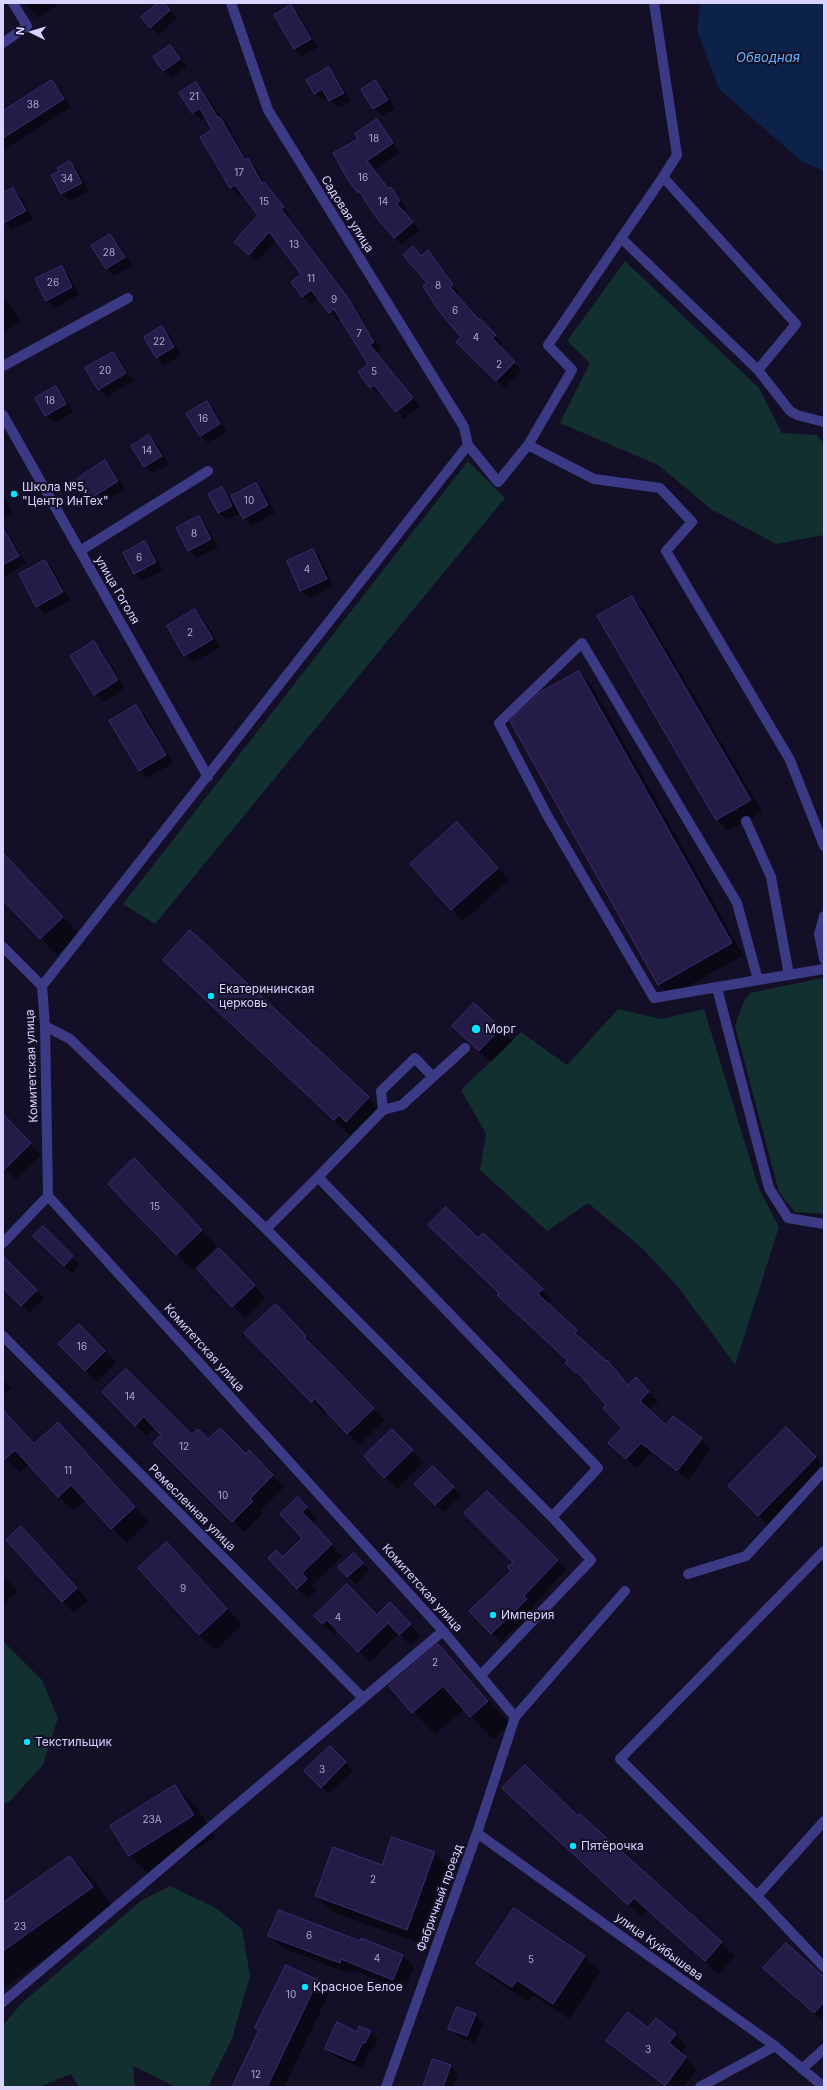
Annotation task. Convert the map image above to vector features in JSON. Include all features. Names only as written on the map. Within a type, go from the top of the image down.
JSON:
[{"type":"street","points":[[3,43],[27,26],[13,3]]},
{"type":"street","name":"Садовая улица","points":[[231,3],[268,110],[464,427],[468,445]]},
{"type":"street","points":[[3,947],[42,986],[468,445],[498,482],[528,445],[572,370],[548,345],[677,155],[654,3]]},
{"type":"street","points":[[663,177],[796,324],[758,370]]},
{"type":"street","points":[[621,238],[758,370],[790,411],[797,415],[824,422]]},
{"type":"street","points":[[3,366],[128,298]]},
{"type":"street","name":"улица Гоголя","points":[[3,415],[208,777]]},
{"type":"street","points":[[528,445],[594,479],[660,488],[692,522],[666,551],[790,760],[824,846]]},
{"type":"street","points":[[80,551],[208,471]]},
{"type":"street","points":[[758,980],[737,903],[582,643],[499,723],[546,815],[654,998],[824,969]]},
{"type":"street","points":[[746,821],[771,877],[789,975]]},
{"type":"street","points":[[824,916],[819,934],[824,959]]},
{"type":"street","name":"Комитетская улица","points":[[42,986],[45,1026],[48,1196],[443,1631],[515,1717]]},
{"type":"street","points":[[717,988],[769,1188],[788,1218],[824,1224]]},
{"type":"street","points":[[45,1026],[70,1039],[266,1229],[552,1517],[591,1560],[481,1675]]},
{"type":"street","points":[[266,1229],[383,1110],[402,1106],[465,1048]]},
{"type":"street","points":[[383,1110],[381,1092],[415,1058],[433,1077]]},
{"type":"street","points":[[318,1177],[598,1468],[552,1517]]},
{"type":"street","points":[[3,1243],[48,1196]]},
{"type":"street","name":"Ремесленная улица","points":[[3,1336],[363,1698]]},
{"type":"street","points":[[688,1574],[746,1556],[824,1471]]},
{"type":"street","points":[[824,1551],[620,1759],[757,1896],[824,1967]]},
{"type":"street","points":[[515,1717],[625,1591]]},
{"type":"street","points":[[3,2002],[443,1631]]},
{"type":"street","name":"Фабричный проезд","points":[[386,2087],[477,1833],[515,1717]]},
{"type":"street","points":[[757,1896],[824,1821]]},
{"type":"street","name":"улица Куйбышева","points":[[477,1833],[774,2046],[824,2087]]},
{"type":"street","points":[[700,2087],[774,2046]]},
{"type":"street","points":[[802,2069],[824,2049]]},
{"type":"green space","points":[[625,261],[759,388],[782,433],[817,435],[824,444],[824,535],[776,544],[711,509],[658,465],[560,423],[590,363],[567,341]]},
{"type":"green space","points":[[468,461],[505,498],[155,924],[123,904]]},
{"type":"green space","points":[[822,978],[824,979],[824,1214],[795,1212],[779,1192],[735,1026],[743,1003],[750,993]]},
{"type":"green space","points":[[618,1009],[661,1019],[704,1009],[759,1189],[779,1227],[735,1365],[679,1288],[643,1249],[588,1203],[547,1231],[480,1170],[486,1134],[461,1090],[521,1032],[567,1065]]},
{"type":"green space","name":"Текстильщик","points":[[3,1641],[42,1680],[58,1718],[43,1765],[10,1801],[3,1805]]},
{"type":"green space","points":[[170,1886],[216,1908],[242,1929],[250,1976],[232,2039],[208,2087],[176,2087],[133,2066],[135,2087],[79,2087],[71,2074],[39,2087],[3,2087],[3,2025],[23,2002],[142,1900]]},
{"type":"water","name":"Обводная","points":[[700,3],[824,3],[824,171],[801,161],[719,89],[697,30]]},
{"type":"building","points":[[158,3],[164,3],[170,10],[150,28],[141,17]]},
{"type":"building","points":[[291,5],[311,39],[294,49],[274,15]]},
{"type":"building","points":[[170,45],[180,59],[163,71],[153,57]]},
{"type":"building","points":[[329,67],[344,93],[329,101],[322,89],[314,94],[306,80]]},
{"type":"building","points":[[52,80],[64,99],[3,138],[3,111]]},
{"type":"building","points":[[375,80],[388,100],[373,109],[361,90]]},
{"type":"building","points":[[196,82],[218,118],[220,117],[245,160],[248,158],[262,183],[264,182],[284,207],[281,209],[348,298],[374,342],[370,345],[413,398],[396,412],[374,385],[370,388],[358,372],[368,364],[334,309],[329,313],[311,290],[302,297],[291,282],[301,274],[269,232],[249,255],[234,242],[258,215],[235,185],[230,188],[200,137],[212,130],[200,108],[192,113],[179,93]]},
{"type":"building","points":[[377,119],[393,143],[367,161],[388,188],[391,187],[400,201],[396,203],[413,222],[394,238],[376,217],[359,191],[358,193],[348,180],[333,153],[358,139],[355,134]]},
{"type":"building","points":[[70,161],[82,183],[61,194],[51,175],[59,171],[57,168]]},
{"type":"building","points":[[13,188],[26,211],[3,223],[3,193]]},
{"type":"building","points":[[110,234],[125,257],[106,269],[91,246]]},
{"type":"building","points":[[413,246],[421,256],[428,250],[453,285],[450,287],[479,320],[480,319],[496,335],[492,338],[515,362],[496,381],[456,342],[461,337],[439,311],[423,286],[427,283],[403,255]]},
{"type":"building","points":[[62,266],[72,287],[46,301],[35,279]]},
{"type":"building","points":[[162,326],[174,347],[156,358],[144,337]]},
{"type":"building","points":[[113,352],[126,373],[98,390],[85,368]]},
{"type":"building","points":[[56,386],[66,404],[45,416],[35,398]]},
{"type":"building","points":[[207,401],[220,424],[200,436],[186,414]]},
{"type":"building","points":[[149,435],[162,456],[144,467],[131,446]]},
{"type":"building","points":[[105,460],[118,481],[90,499],[77,479]]},
{"type":"building","points":[[256,483],[268,505],[243,519],[231,496]]},
{"type":"building","points":[[222,487],[232,506],[218,513],[208,494]]},
{"type":"building","points":[[199,516],[211,539],[188,551],[176,528]]},
{"type":"building","points":[[3,528],[19,556],[3,565]]},
{"type":"building","points":[[145,541],[156,562],[134,574],[123,553]]},
{"type":"building","points":[[313,549],[327,579],[300,591],[287,561]]},
{"type":"building","points":[[45,560],[63,592],[36,607],[19,574]]},
{"type":"building","points":[[632,596],[751,800],[716,820],[597,616]]},
{"type":"building","points":[[195,609],[213,639],[184,656],[167,626]]},
{"type":"building","points":[[94,641],[118,680],[94,695],[70,656]]},
{"type":"building","points":[[579,671],[732,943],[658,985],[510,721],[539,693]]},
{"type":"building","points":[[136,705],[166,755],[139,771],[109,721]]},
{"type":"building","points":[[457,822],[498,868],[451,910],[410,864]]},
{"type":"building","points":[[3,853],[63,917],[40,939],[3,900]]},
{"type":"building","points":[[190,930],[369,1097],[346,1122],[339,1115],[334,1120],[163,960]]},
{"type":"building","points":[[474,1003],[501,1028],[479,1051],[452,1026]]},
{"type":"building","points":[[3,1114],[31,1143],[3,1171]]},
{"type":"building","points":[[134,1158],[202,1230],[176,1255],[108,1184]]},
{"type":"building","points":[[446,1207],[478,1238],[483,1233],[543,1289],[538,1294],[577,1330],[575,1333],[606,1361],[607,1360],[628,1385],[636,1377],[649,1392],[640,1401],[666,1425],[673,1416],[702,1438],[677,1471],[641,1443],[626,1459],[608,1443],[622,1428],[603,1408],[606,1405],[577,1372],[576,1373],[565,1363],[568,1361],[497,1295],[499,1293],[428,1225]]},
{"type":"building","points":[[43,1226],[73,1256],[64,1266],[33,1236]]},
{"type":"building","points":[[219,1248],[255,1285],[232,1307],[197,1269]]},
{"type":"building","points":[[3,1256],[37,1290],[21,1306],[3,1288]]},
{"type":"building","points":[[276,1304],[306,1336],[304,1337],[374,1408],[347,1434],[315,1399],[311,1402],[244,1333]]},
{"type":"building","points":[[79,1324],[105,1351],[85,1371],[58,1344]]},
{"type":"building","points":[[126,1369],[192,1435],[198,1429],[208,1439],[220,1428],[246,1454],[249,1450],[273,1475],[250,1499],[253,1501],[232,1522],[153,1443],[161,1435],[144,1417],[135,1426],[102,1392]]},
{"type":"building","points":[[3,1410],[34,1444],[58,1422],[135,1507],[111,1529],[71,1485],[58,1497],[15,1450],[3,1461]]},
{"type":"building","points":[[786,1427],[816,1457],[758,1516],[728,1486]]},
{"type":"building","points":[[392,1429],[413,1450],[384,1478],[364,1456]]},
{"type":"building","points":[[433,1466],[454,1487],[435,1505],[414,1484]]},
{"type":"building","points":[[487,1491],[558,1560],[524,1596],[527,1599],[491,1634],[469,1611],[511,1571],[507,1567],[513,1562],[464,1513]]},
{"type":"building","points":[[298,1497],[307,1507],[302,1512],[332,1544],[302,1573],[307,1579],[297,1589],[268,1558],[276,1550],[283,1557],[302,1538],[280,1514]]},
{"type":"building","points":[[21,1526],[77,1588],[62,1602],[6,1540]]},
{"type":"building","points":[[167,1542],[227,1609],[199,1635],[138,1568]]},
{"type":"building","points":[[354,1553],[363,1563],[347,1577],[338,1567]]},
{"type":"building","points":[[347,1584],[377,1615],[390,1602],[411,1624],[399,1635],[388,1623],[358,1652],[327,1620],[322,1624],[314,1616]]},
{"type":"building","points":[[438,1644],[488,1701],[470,1717],[443,1686],[412,1713],[389,1686]]},
{"type":"building","points":[[330,1746],[346,1762],[321,1788],[304,1771]]},
{"type":"building","points":[[525,1765],[578,1816],[580,1814],[722,1942],[705,1961],[634,1898],[628,1905],[502,1788]]},
{"type":"building","points":[[175,1785],[194,1815],[129,1856],[110,1826]]},
{"type":"building","points":[[392,1837],[435,1852],[407,1930],[315,1896],[333,1847],[382,1865]]},
{"type":"building","points":[[70,1856],[93,1887],[3,1951],[3,1903]]},
{"type":"building","points":[[514,1908],[585,1956],[553,2004],[517,1980],[512,1987],[476,1964]]},
{"type":"building","points":[[279,1910],[360,1941],[361,1938],[403,1955],[393,1980],[341,1959],[340,1963],[268,1936]]},
{"type":"building","points":[[786,1943],[824,1977],[824,2002],[814,2013],[763,1968]]},
{"type":"building","points":[[286,1965],[318,1980],[267,2087],[232,2087],[259,2030],[255,2028]]},
{"type":"building","points":[[457,2007],[476,2014],[467,2036],[448,2029]]},
{"type":"building","points":[[628,2012],[648,2028],[656,2018],[676,2034],[669,2043],[686,2057],[665,2086],[606,2041]]},
{"type":"building","points":[[337,2022],[357,2032],[359,2026],[371,2031],[365,2043],[363,2042],[354,2061],[325,2049]]},
{"type":"building","points":[[433,2059],[451,2065],[443,2087],[423,2087]]},
{"type":"place","name":"Школа №5, \"Центр ИнТех\"","points":[[14,494]]},
{"type":"place","name":"Екатерининская церковь","points":[[211,996]]},
{"type":"place","name":"Морг","points":[[476,1029]]},
{"type":"place","name":"Империя","points":[[493,1615]]},
{"type":"place","name":"Текстильщик","points":[[27,1742]]},
{"type":"place","name":"Пятёрочка","points":[[573,1846]]},
{"type":"place","name":"Красное Белое","points":[[305,1987]]}]
